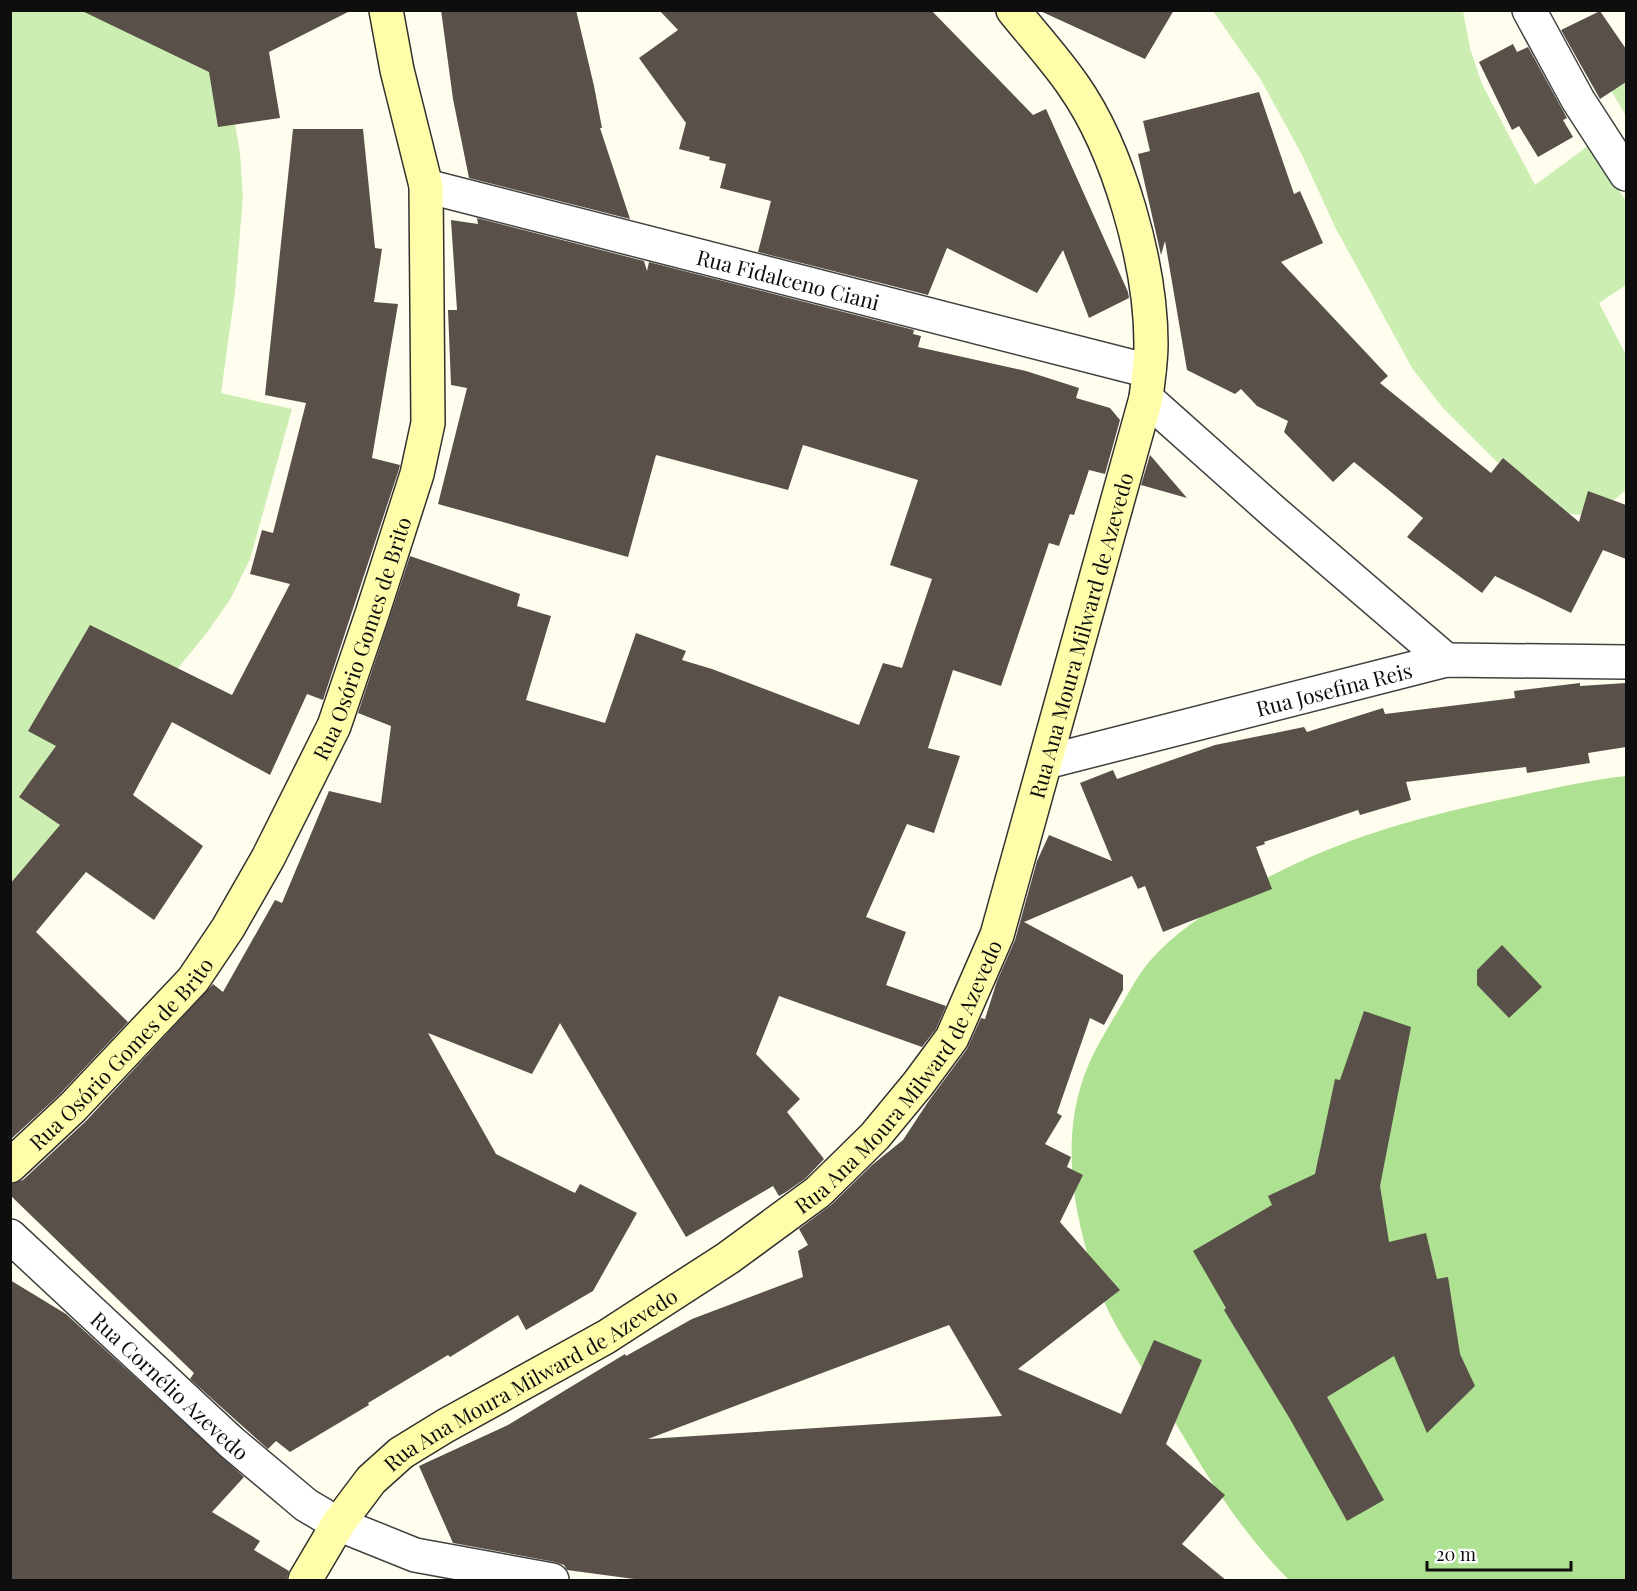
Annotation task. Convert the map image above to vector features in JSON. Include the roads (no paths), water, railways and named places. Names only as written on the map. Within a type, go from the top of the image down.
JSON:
[{"type":"street","name":"Rua Osório Gomes de Brito","points":[[10,1166],[73,1107],[193,980],[228,928],[268,858],[334,726],[417,474],[428,423],[426,186],[397,70],[386,10]]},
{"type":"street","name":"Rua Ana Moura Milward de Azevedo","points":[[305,1581],[338,1524],[371,1480],[401,1453],[445,1426],[606,1337],[728,1258],[818,1192],[875,1136],[952,1038],[997,935],[1147,385],[1151,345],[1148,291],[1132,220],[1104,138],[1074,85],[1013,10]]},
{"type":"street","points":[[1529,10],[1578,100],[1626,174]]},
{"type":"street","name":"Rua Fidalceno Ciani","points":[[426,186],[1147,385]]},
{"type":"street","points":[[1147,385],[1275,513],[1446,660]]},
{"type":"street","name":"Rua Josefina Reis","points":[[1046,762],[1446,660],[1626,662]]},
{"type":"street","name":"Rua Cornélio Azevedo","points":[[10,1236],[231,1442],[306,1505],[338,1524],[415,1555],[552,1581]]}]
